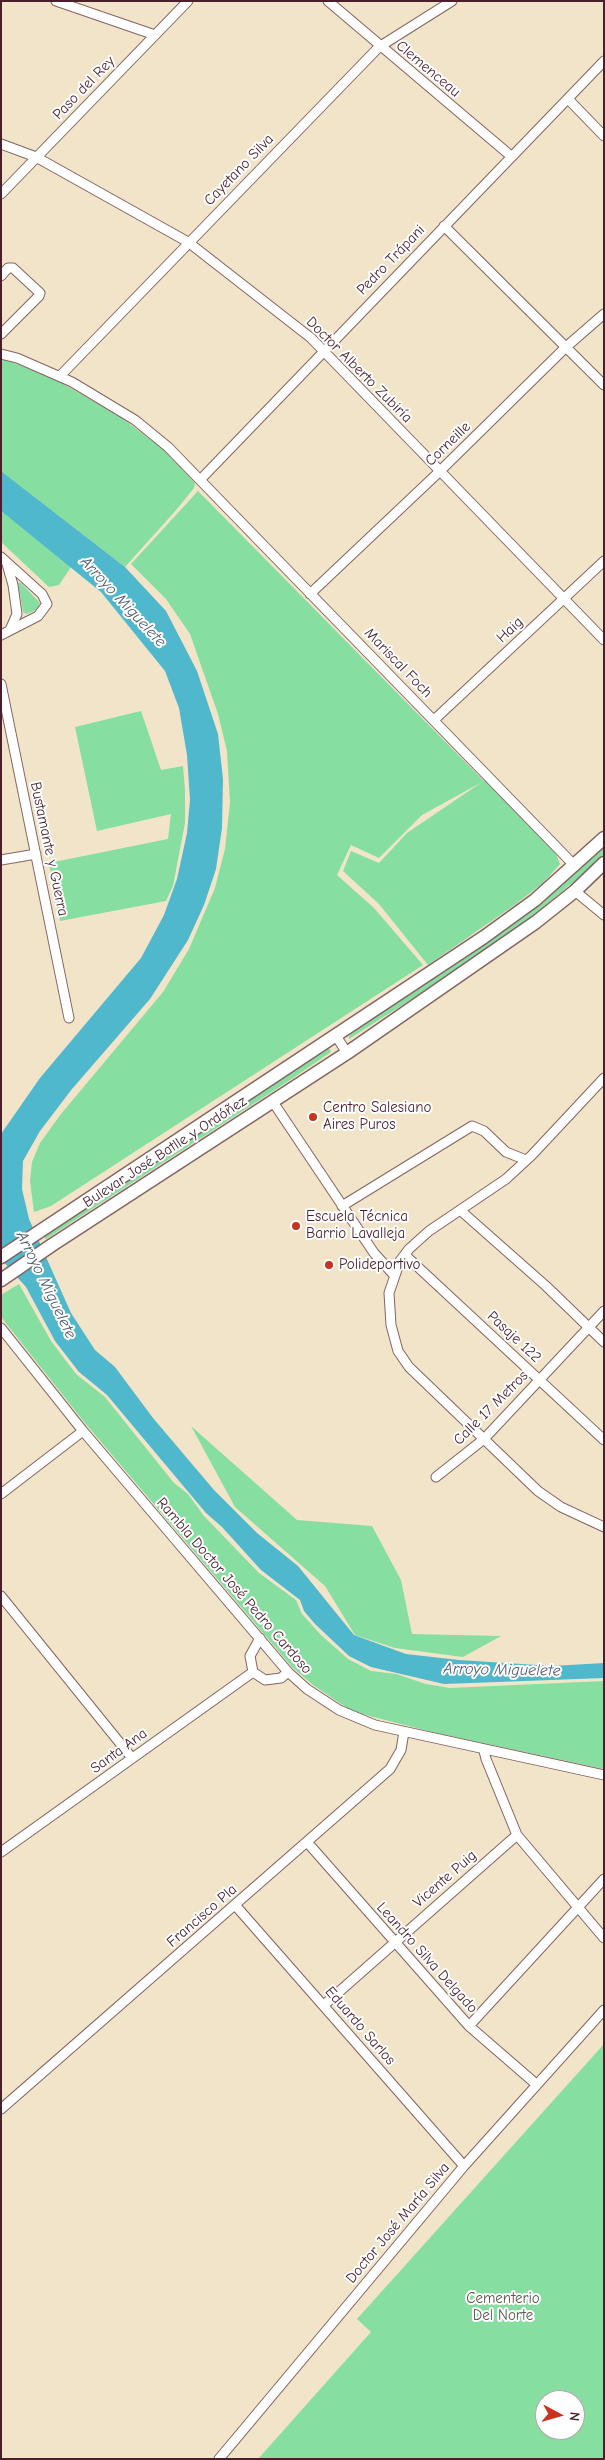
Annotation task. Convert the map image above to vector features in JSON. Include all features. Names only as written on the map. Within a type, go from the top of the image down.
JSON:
[{"type":"main road","name":"Bulevar José Batlle y Ordóñez","points":[[1,1257],[484,938],[535,900],[604,838]]},
{"type":"main road","name":"Bulevar José Batlle y Ordóñez","points":[[2,1280],[52,1245],[347,1053],[528,927],[575,891],[604,863]]},
{"type":"street","points":[[56,1],[154,35]]},
{"type":"street","name":"Paso del Rey","points":[[1,194],[188,1]]},
{"type":"street","name":"Clemenceau","points":[[328,1],[511,156]]},
{"type":"street","name":"Cayetano Silva","points":[[60,376],[379,46],[452,1]]},
{"type":"street","name":"Pedro Trápani","points":[[200,480],[511,156],[604,62]]},
{"type":"street","points":[[568,99],[604,136]]},
{"type":"street","name":"Doctor Alberto Zubiría","points":[[1,144],[36,157],[188,242],[311,338],[604,640]]},
{"type":"street","points":[[444,226],[604,386]]},
{"type":"street","points":[[1,276],[8,268],[13,268],[40,292],[39,296],[1,334]]},
{"type":"street","name":"Corneille","points":[[310,594],[439,472],[566,346],[604,314]]},
{"type":"street","name":"Mariscal Foch","points":[[1,354],[17,358],[60,376],[117,408],[148,429],[200,480],[434,720],[495,786],[575,866]]},
{"type":"street","points":[[1,635],[38,616],[47,604],[42,594],[4,559]]},
{"type":"street","points":[[4,559],[13,585],[17,614],[10,630]]},
{"type":"street","name":"Haig","points":[[434,720],[604,561]]},
{"type":"street","name":"Bustamante y Guerra","points":[[1,684],[69,1018]]},
{"type":"street","points":[[1,860],[36,854]]},
{"type":"street","points":[[575,891],[604,915]]},
{"type":"street","points":[[336,1036],[347,1053]]},
{"type":"street","points":[[604,1078],[511,1174],[429,1231],[404,1255],[394,1275],[390,1292],[391,1325],[398,1351],[409,1367],[538,1491],[561,1507],[604,1527]]},
{"type":"street","points":[[273,1102],[374,1253],[394,1275]]},
{"type":"street","points":[[342,1206],[472,1126],[484,1131],[506,1152],[510,1160],[511,1174]]},
{"type":"street","points":[[506,1152],[526,1160]]},
{"type":"street","points":[[460,1210],[546,1286],[604,1342]]},
{"type":"street","name":"Pasaje 122","points":[[404,1255],[604,1440]]},
{"type":"street","name":"Calle 17 Metros","points":[[436,1477],[484,1439],[604,1311]]},
{"type":"street","name":"Rambla Doctor José Pedro Cardoso","points":[[1,1328],[83,1431],[288,1672],[307,1689],[339,1710],[375,1725],[484,1751],[604,1775]]},
{"type":"street","points":[[1,1494],[83,1431]]},
{"type":"street","points":[[1,1596],[132,1758]]},
{"type":"street","points":[[260,1638],[250,1656],[253,1672],[266,1680],[281,1678],[288,1672]]},
{"type":"street","name":"Santa Ana","points":[[1,1852],[253,1672]]},
{"type":"street","name":"Francisco Pla","points":[[1,2109],[390,1769],[401,1750],[404,1732]]},
{"type":"street","points":[[484,1751],[517,1835],[604,1938]]},
{"type":"street","name":"Vicente Puig","points":[[324,2004],[517,1835]]},
{"type":"street","name":"Leandro Silva Delgado","points":[[307,1842],[469,2026],[536,2084]]},
{"type":"street","points":[[469,2026],[604,1879]]},
{"type":"street","name":"Eduardo Sarlos","points":[[235,1905],[324,2004],[464,2166]]},
{"type":"street","name":"Doctor José María Silva","points":[[218,2459],[464,2166],[604,2010]]},
{"type":"green space","points":[[1,358],[55,379],[122,418],[164,450],[195,483],[194,488],[177,509],[125,567],[1,471]]},
{"type":"green space","points":[[198,491],[484,781],[422,815],[379,858],[351,845],[337,875],[374,908],[423,965],[51,1206],[34,1212],[30,1181],[32,1162],[40,1143],[61,1114],[163,992],[189,949],[215,888],[225,849],[230,802],[227,751],[218,714],[190,634],[166,599],[131,564]]},
{"type":"green space","points":[[1,511],[71,567],[59,585],[49,587],[1,542]]},
{"type":"green space","points":[[18,583],[21,583],[40,603],[38,609],[27,614],[23,612]]},
{"type":"green space","points":[[141,711],[161,770],[183,766],[185,823],[173,886],[166,901],[60,921],[49,863],[168,839],[171,814],[97,831],[75,727]]},
{"type":"green space","points":[[485,780],[556,854],[560,864],[543,883],[513,906],[428,965],[379,904],[343,871],[351,851],[379,863],[407,833]]},
{"type":"green space","points":[[604,846],[604,854],[590,868],[530,918],[443,979],[349,1039],[349,1036],[377,1015],[489,941],[527,913]]},
{"type":"green space","points":[[329,1048],[331,1052],[290,1080],[46,1239],[44,1237]]},
{"type":"green space","points":[[19,1284],[51,1341],[76,1374],[105,1397],[174,1483],[188,1494],[204,1516],[259,1573],[296,1600],[302,1614],[321,1635],[348,1659],[371,1671],[396,1674],[426,1684],[450,1688],[604,1681],[604,1769],[436,1733],[362,1714],[347,1708],[313,1685],[292,1667],[85,1423],[1,1317],[1,1295]]},
{"type":"green space","points":[[191,1426],[297,1520],[372,1526],[401,1580],[412,1634],[501,1636],[463,1657],[395,1648],[355,1635],[325,1586],[235,1507]]},
{"type":"green space","name":"Cementerio Del Norte","points":[[604,2044],[604,2459],[258,2459],[371,2332],[357,2319]]},
{"type":"water","name":"Arroyo Miguelete","points":[[1,471],[125,567],[166,611],[197,671],[218,734],[223,779],[222,828],[216,869],[204,905],[188,940],[150,999],[72,1089],[40,1131],[23,1161],[22,1189],[29,1219],[71,1313],[95,1350],[115,1367],[153,1418],[214,1490],[257,1533],[298,1566],[354,1635],[406,1654],[459,1660],[552,1666],[604,1663],[604,1678],[444,1684],[371,1667],[349,1656],[315,1624],[304,1611],[300,1600],[261,1570],[222,1527],[206,1513],[107,1395],[79,1372],[55,1341],[26,1287],[1,1259],[1,1134],[40,1078],[141,958],[164,915],[177,879],[187,833],[190,800],[187,755],[179,708],[165,671],[101,592],[1,511]]},
{"type":"place","name":"Centro Salesiano Aires Puros","points":[[313,1117]]},
{"type":"place","name":"Escuela Técnica Barrio Lavalleja","points":[[296,1226]]},
{"type":"place","name":"Polideportivo","points":[[329,1265]]}]
